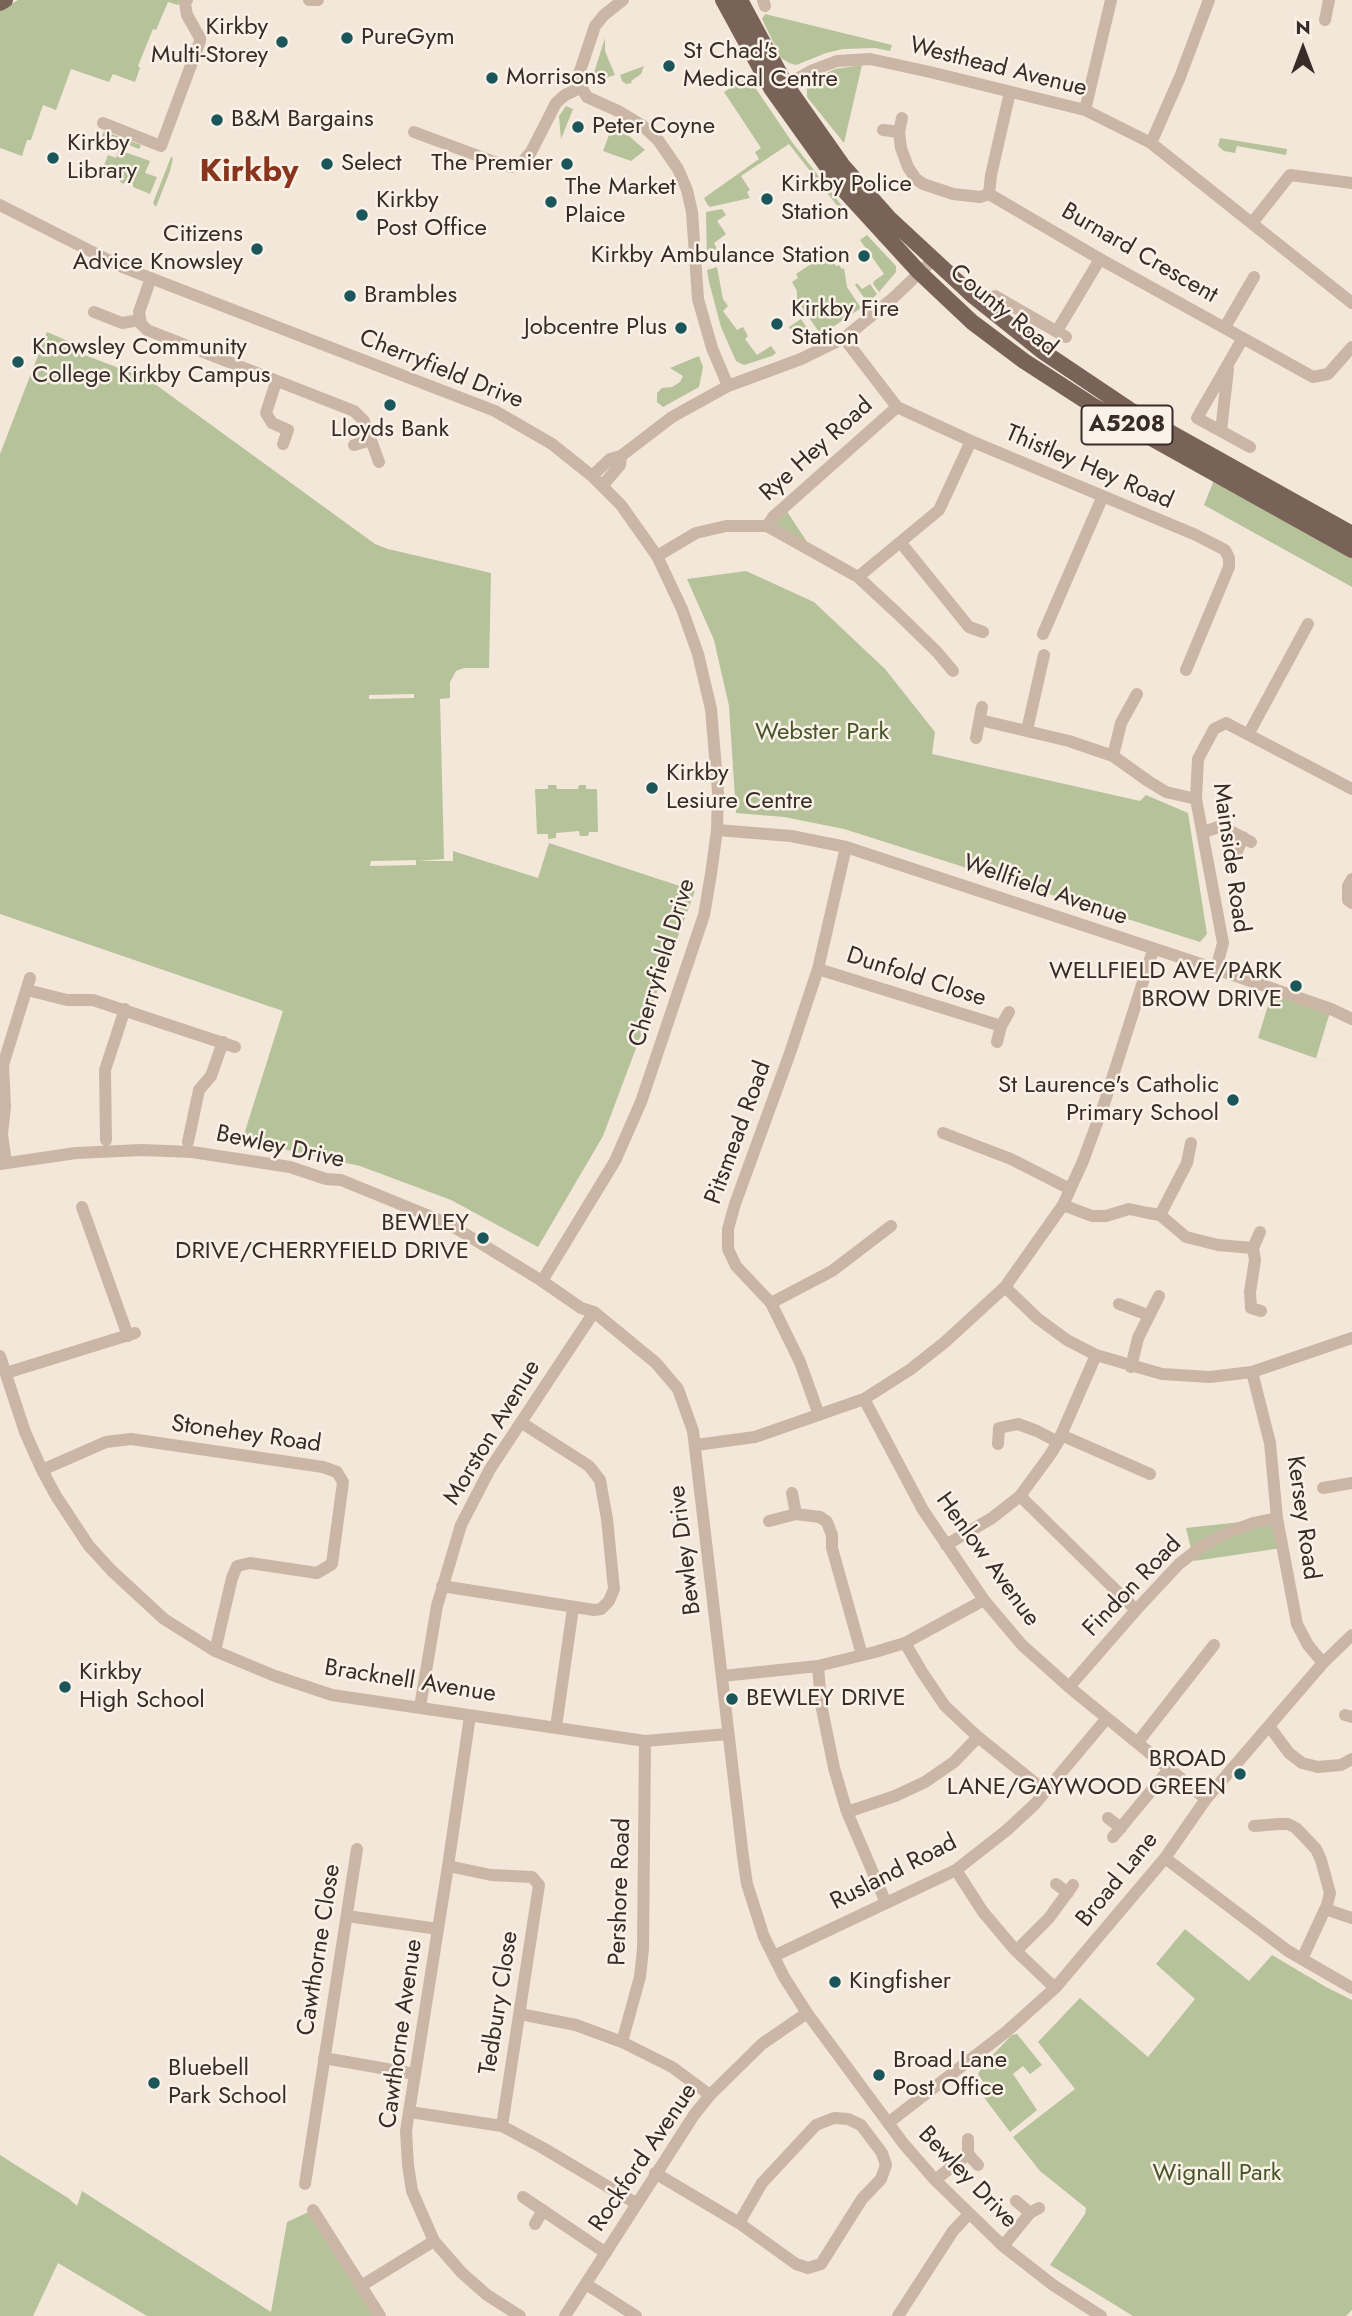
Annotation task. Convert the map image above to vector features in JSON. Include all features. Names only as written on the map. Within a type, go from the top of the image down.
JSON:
[{"type":"main road","points":[[0,3],[5,0]]},
{"type":"main road","name":"County Road","points":[[723,0],[758,67],[844,189],[919,272],[971,322],[1046,376],[1115,418],[1352,550]]},
{"type":"main road","name":"County Road","points":[[740,0],[786,85],[843,166],[933,260],[1003,321],[1083,380],[1130,410],[1352,534]]},
{"type":"street","points":[[103,123],[161,146],[200,41],[187,15],[187,0]]},
{"type":"street","points":[[309,0],[318,0]]},
{"type":"street","points":[[623,0],[595,26],[579,74],[580,88],[592,100],[643,126],[658,140],[678,169],[692,212],[698,299],[712,348],[729,386]]},
{"type":"street","points":[[1085,110],[1111,0]]},
{"type":"street","points":[[1151,143],[1209,0]]},
{"type":"street","points":[[1325,20],[1329,0]]},
{"type":"street","name":"Westhead Avenue","points":[[786,85],[837,61],[870,59],[1085,110],[1151,143],[1352,303]]},
{"type":"street","points":[[414,132],[500,164],[520,166],[556,103],[580,88]]},
{"type":"street","points":[[902,118],[899,132],[901,148],[908,166],[923,184],[953,194],[980,197],[989,194],[1010,92]]},
{"type":"street","points":[[883,130],[899,132]]},
{"type":"street","points":[[1252,223],[1290,175],[1352,183]]},
{"type":"street","name":"Burnard Crescent","points":[[989,194],[1100,259],[1314,377],[1328,374],[1352,347]]},
{"type":"street","name":"Cherryfield Drive","points":[[0,205],[86,250],[151,278],[495,411],[552,444],[603,485],[636,524],[657,556],[698,654],[714,728],[718,769],[717,830],[704,915],[641,1102],[615,1161],[541,1281]]},
{"type":"street","points":[[1004,297],[1062,334],[1100,259]]},
{"type":"street","points":[[592,476],[610,459],[621,456],[672,417],[729,386],[790,364],[845,338],[933,260]]},
{"type":"street","points":[[1226,327],[1254,277]]},
{"type":"street","points":[[151,278],[140,307],[140,320],[150,333],[358,414],[364,421],[379,462]]},
{"type":"street","points":[[94,312],[122,323],[140,320]]},
{"type":"street","name":"Thistley Hey Road","points":[[845,338],[897,407],[1102,498],[1196,535],[1224,550],[1229,558],[1229,567],[1186,670]]},
{"type":"street","points":[[1243,338],[1192,418],[1250,446]]},
{"type":"street","points":[[1221,431],[1229,362]]},
{"type":"street","points":[[276,382],[266,413],[272,423],[288,430],[283,444]]},
{"type":"street","name":"Rye Hey Road","points":[[767,526],[772,517],[897,407]]},
{"type":"street","points":[[354,445],[371,440]]},
{"type":"street","points":[[858,577],[939,510],[971,441]]},
{"type":"street","points":[[603,485],[620,465],[621,456]]},
{"type":"street","points":[[1043,634],[1102,498]]},
{"type":"street","points":[[657,556],[696,533],[726,526],[767,526],[858,577],[953,671]]},
{"type":"street","points":[[901,542],[969,627],[982,632]]},
{"type":"street","points":[[1308,624],[1249,733],[1352,789]]},
{"type":"street","points":[[1027,730],[1044,655]]},
{"type":"street","points":[[1113,756],[1121,723],[1136,694]]},
{"type":"street","points":[[976,738],[982,707]]},
{"type":"street","points":[[980,720],[1069,741],[1113,756],[1166,792],[1196,799]]},
{"type":"street","name":"Mainside Road","points":[[1216,969],[1223,943],[1196,799],[1198,759],[1214,729],[1226,723],[1249,733]]},
{"type":"street","points":[[1203,832],[1221,826],[1247,840],[1236,854]]},
{"type":"street","name":"Wellfield Avenue","points":[[717,830],[791,836],[846,847],[1216,969],[1331,1009],[1352,1019]]},
{"type":"street","name":"Pitsmead Road","points":[[819,1415],[800,1362],[771,1303],[736,1266],[728,1249],[728,1229],[818,969],[846,847]]},
{"type":"street","points":[[1352,879],[1348,886],[1348,900],[1352,904]]},
{"type":"street","points":[[696,1445],[755,1437],[864,1399],[928,1356],[1005,1287],[1063,1205],[1083,1161],[1153,950]]},
{"type":"street","name":"Dunfold Close","points":[[818,969],[1001,1026]]},
{"type":"street","points":[[3,1163],[4,1065],[28,984],[67,1000],[93,1000],[229,1044],[211,1076],[199,1090],[188,1142]]},
{"type":"street","points":[[106,1139],[105,1070],[125,1009]]},
{"type":"street","name":"Dunfold Close","points":[[998,1042],[1001,1026],[1009,1012]]},
{"type":"street","points":[[943,1133],[1011,1159],[1070,1189]]},
{"type":"street","points":[[1160,1215],[1187,1163],[1191,1143]]},
{"type":"street","name":"Bewley Drive","points":[[3,1163],[76,1153],[142,1150],[210,1154],[290,1167],[326,1179],[341,1180],[432,1215],[581,1308],[594,1312],[644,1351],[678,1389],[688,1411],[696,1445],[747,1884],[764,1937],[784,1977],[807,2013],[888,2123],[935,2180],[1003,2246],[1053,2286],[1101,2316]]},
{"type":"street","points":[[1063,1205],[1092,1216],[1106,1216],[1129,1209],[1160,1215],[1186,1237],[1218,1245],[1253,1248]]},
{"type":"street","points":[[6,1373],[132,1334],[82,1207]]},
{"type":"street","points":[[771,1303],[832,1272],[891,1226]]},
{"type":"street","points":[[1252,1311],[1250,1292],[1255,1260],[1253,1248],[1260,1232]]},
{"type":"street","points":[[1005,1287],[1067,1340],[1096,1355],[1162,1374],[1210,1377],[1252,1372],[1352,1338]]},
{"type":"street","points":[[1131,1367],[1138,1338],[1159,1296]]},
{"type":"street","points":[[1119,1304],[1149,1315]]},
{"type":"street","name":"Morston Avenue","points":[[420,1707],[442,1586],[454,1544],[490,1469],[594,1312]]},
{"type":"street","points":[[946,1545],[992,1518],[1020,1496],[1050,1455],[1096,1355]]},
{"type":"street","name":"Bracknell Avenue","points":[[0,1356],[25,1432],[42,1470],[89,1546],[112,1572],[164,1619],[215,1651],[275,1676],[332,1695],[646,1741],[728,1734]]},
{"type":"street","name":"Kersey Road","points":[[1252,1372],[1270,1443],[1277,1518],[1297,1624],[1308,1645],[1323,1663]]},
{"type":"street","name":"Henlow Avenue","points":[[864,1399],[923,1510],[984,1600],[1022,1645],[1206,1799]]},
{"type":"street","points":[[442,1586],[594,1610],[601,1609],[609,1601],[614,1589],[600,1480],[589,1466],[522,1423]]},
{"type":"street","points":[[998,1444],[995,1423],[1018,1424],[1150,1474]]},
{"type":"street","name":"Stonehey Road","points":[[42,1470],[106,1442],[131,1439],[323,1467],[337,1472],[343,1482],[332,1564],[317,1573],[250,1563],[237,1566],[215,1651]]},
{"type":"street","points":[[1323,1488],[1352,1483]]},
{"type":"street","points":[[792,1493],[796,1514]]},
{"type":"street","points":[[1020,1496],[1136,1610]]},
{"type":"street","points":[[769,1521],[796,1514],[820,1517],[827,1522],[862,1656]]},
{"type":"street","name":"Findon Road","points":[[1069,1687],[1179,1564],[1202,1546],[1229,1532],[1277,1518]]},
{"type":"street","points":[[722,1676],[818,1666],[862,1656],[905,1643],[984,1600]]},
{"type":"street","points":[[556,1727],[573,1608]]},
{"type":"street","name":"Broad Lane","points":[[888,2123],[1006,2032],[1055,1988],[1165,1858],[1206,1799],[1323,1663],[1352,1635]]},
{"type":"street","points":[[905,1643],[945,1706],[978,1737],[1045,1791]]},
{"type":"street","points":[[1138,1742],[1214,1645]]},
{"type":"street","points":[[818,1666],[825,1731],[847,1812],[886,1903]]},
{"type":"street","name":"Cawthorne Avenue","points":[[470,1716],[406,2131],[412,2191],[434,2241],[462,2273],[487,2295],[520,2316]]},
{"type":"street","name":"Rusland Road","points":[[774,1956],[956,1870],[1007,1830],[1045,1791],[1107,1718]]},
{"type":"street","points":[[1269,1726],[1289,1753],[1302,1763],[1318,1768],[1341,1765],[1352,1759]]},
{"type":"street","points":[[847,1812],[895,1796],[925,1782],[954,1762],[978,1737]]},
{"type":"street","name":"Pershore Road","points":[[622,2042],[635,2000],[642,1963],[646,1741]]},
{"type":"street","points":[[1108,1818],[1117,1833],[1170,1768]]},
{"type":"street","points":[[1254,1826],[1288,1824],[1304,1834],[1316,1849],[1324,1871],[1330,1893],[1301,1959]]},
{"type":"street","name":"Cawthorne Close","points":[[305,2184],[357,1849]]},
{"type":"street","points":[[1165,1858],[1288,1951],[1352,1988]]},
{"type":"street","name":"Tedbury Close","points":[[448,1866],[491,1875],[532,1877],[539,1885],[502,2126]]},
{"type":"street","points":[[956,1870],[982,1912],[1016,1951],[1055,1988]]},
{"type":"street","points":[[1016,1951],[1049,1918],[1071,1889],[1056,1884]]},
{"type":"street","points":[[1325,1909],[1352,1918]]},
{"type":"street","points":[[347,1916],[438,1929]]},
{"type":"street","name":"Rockford Avenue","points":[[565,2316],[694,2115],[710,2095],[762,2044],[807,2013]]},
{"type":"street","points":[[520,2014],[576,2025],[622,2042],[672,2067],[710,2095]]},
{"type":"street","points":[[324,2058],[415,2074]]},
{"type":"street","points":[[410,2112],[502,2126],[637,2204]]},
{"type":"street","points":[[655,2173],[739,2223],[796,2264],[808,2268],[821,2264],[862,2199],[881,2179],[886,2165],[882,2153],[861,2125],[848,2119],[834,2118],[816,2124],[762,2183],[739,2223]]},
{"type":"street","points":[[968,2139],[968,2154],[978,2165]]},
{"type":"street","points":[[935,2180],[968,2154]]},
{"type":"street","points":[[523,2197],[606,2253]]},
{"type":"street","points":[[1003,2246],[1034,2210],[1016,2201]]},
{"type":"street","points":[[313,2210],[380,2316]]},
{"type":"street","points":[[535,2224],[543,2210]]},
{"type":"street","points":[[898,2316],[953,2231],[969,2214]]},
{"type":"street","points":[[361,2286],[434,2241]]},
{"type":"street","points":[[586,2284],[636,2316]]},
{"type":"green space","points":[[18,0],[181,0],[178,5],[168,2],[156,30],[153,29],[138,66],[140,68],[135,82],[113,74],[109,82],[71,69],[56,110],[43,105],[31,140],[27,140],[22,156],[0,148],[0,11]]},
{"type":"green space","points":[[765,14],[892,45],[890,51],[875,48],[843,49],[796,65],[781,58],[762,19]]},
{"type":"green space","points":[[605,38],[605,51],[615,75],[596,81],[593,76]]},
{"type":"green space","points":[[862,65],[844,143],[807,97],[807,87],[812,80],[835,69]]},
{"type":"green space","points":[[644,66],[641,74],[631,81],[632,83],[626,84],[622,81],[620,75]]},
{"type":"green space","points":[[748,77],[792,142],[849,215],[846,217],[789,144],[741,176],[750,190],[747,192],[750,198],[710,207],[707,204],[704,198],[759,159],[755,152],[761,148],[724,92]]},
{"type":"green space","points":[[566,106],[573,109],[561,139],[559,116]]},
{"type":"green space","points":[[612,127],[629,136],[645,150],[631,161],[603,151]]},
{"type":"green space","points":[[104,131],[141,145],[139,149],[109,137],[102,152],[97,150]]},
{"type":"green space","points":[[1220,138],[1287,149],[1286,155],[1237,146],[1235,153],[1224,151],[1218,146]]},
{"type":"green space","points":[[119,150],[150,161],[145,173],[157,177],[150,194],[133,187],[133,184],[120,182],[120,179],[100,175],[108,155],[116,158]]},
{"type":"green space","points":[[171,157],[170,171],[156,207],[153,203]]},
{"type":"green space","points":[[722,209],[726,215],[717,221],[726,234],[714,243],[720,255],[707,262],[706,212]]},
{"type":"green space","points":[[867,235],[896,266],[896,272],[879,292],[873,284],[884,274],[860,240]]},
{"type":"green space","points":[[820,258],[824,264],[831,259],[836,266],[844,268],[847,287],[861,308],[821,335],[797,300],[797,291],[792,282],[798,278],[796,274]]},
{"type":"green space","points":[[717,267],[723,299],[728,306],[723,311],[737,330],[743,327],[748,336],[745,339],[757,355],[771,346],[776,353],[772,356],[744,365],[736,361],[721,327],[709,282],[707,270]]},
{"type":"green space","points":[[857,283],[862,289],[870,284],[877,294],[868,303],[855,285]]},
{"type":"green space","points":[[801,319],[814,339],[802,345],[789,327]]},
{"type":"green space","points":[[47,332],[68,341],[66,348],[148,379],[375,544],[491,573],[489,668],[464,668],[456,671],[450,682],[450,698],[440,699],[444,859],[418,861],[453,861],[453,851],[538,878],[549,843],[695,891],[603,1136],[538,1247],[451,1200],[360,1166],[283,1149],[241,1144],[283,1011],[0,914],[0,454]],"holes":[[[414,694],[414,698],[369,699],[369,695]],[[416,860],[416,865],[370,866],[371,861]]]},
{"type":"green space","points":[[699,356],[703,367],[699,387],[663,407],[657,402],[657,393],[662,388],[672,387],[680,382],[683,376],[670,368]]},
{"type":"green space","points":[[1216,475],[1352,555],[1352,587],[1204,505]]},
{"type":"green space","points":[[784,507],[815,554],[767,526]]},
{"type":"green space","name":"Webster Park","points":[[746,571],[814,602],[885,669],[935,732],[932,754],[1140,801],[1146,795],[1188,813],[1207,934],[1200,942],[844,829],[784,817],[736,813],[729,706],[714,640],[687,579]]},
{"type":"green space","points":[[548,785],[556,785],[557,789],[578,789],[579,785],[586,785],[586,789],[597,789],[598,832],[589,832],[588,836],[580,836],[579,831],[556,833],[556,838],[548,839],[548,834],[537,834],[535,789],[548,789]]},
{"type":"green space","points":[[1273,989],[1331,1009],[1316,1058],[1344,1068],[1258,1038]]},
{"type":"green space","points":[[1277,1518],[1282,1548],[1194,1561],[1186,1528]]},
{"type":"green space","name":"Wignall Park","points":[[1185,1929],[1249,1981],[1272,1955],[1352,2000],[1352,2310],[1346,2316],[1133,2316],[1050,2265],[1085,2214],[1086,2208],[1040,2171],[1013,2137],[1075,2089],[1038,2042],[1080,1998],[1148,2057],[1195,1999],[1156,1964]]},
{"type":"green space","points":[[1017,2034],[1042,2065],[1030,2074],[1023,2066],[1013,2074],[1037,2110],[1010,2132],[977,2088],[984,2083],[978,2074],[983,2065],[1012,2035]]},
{"type":"green space","points":[[0,2155],[77,2206],[82,2191],[271,2312],[287,2222],[313,2210],[375,2316],[147,2316],[58,2263],[33,2316],[0,2316]]},
{"type":"place","name":"PureGym","points":[[347,38]]},
{"type":"place","name":"Kirkby Multi-Storey","points":[[282,42]]},
{"type":"place","name":"St Chad's Medical Centre","points":[[669,66]]},
{"type":"place","name":"Morrisons","points":[[492,78]]},
{"type":"place","name":"B&M Bargains","points":[[217,120]]},
{"type":"place","name":"Peter Coyne","points":[[578,127]]},
{"type":"place","name":"Kirkby Library","points":[[53,158]]},
{"type":"place","name":"Select","points":[[327,164]]},
{"type":"place","name":"The Premier","points":[[567,164]]},
{"type":"place","name":"Kirkby Police Station","points":[[767,199]]},
{"type":"place","name":"The Market Plaice","points":[[551,202]]},
{"type":"place","name":"Kirkby Post Office","points":[[362,215]]},
{"type":"place","name":"Citizens Advice Knowsley","points":[[257,249]]},
{"type":"place","name":"Kirkby Ambulance Station","points":[[864,256]]},
{"type":"place","name":"Brambles","points":[[350,296]]},
{"type":"place","name":"Kirkby Fire Station","points":[[777,324]]},
{"type":"place","name":"Jobcentre Plus","points":[[681,328]]},
{"type":"place","name":"Knowsley Community College Kirkby Campus","points":[[18,362]]},
{"type":"place","name":"Lloyds Bank","points":[[390,405]]},
{"type":"place","name":"Kirkby Lesiure Centre","points":[[652,788]]},
{"type":"place","name":"WELLFIELD AVE/PARK BROW DRIVE","points":[[1296,986]]},
{"type":"place","name":"St Laurence's Catholic Primary School","points":[[1233,1100]]},
{"type":"place","name":"BEWLEY DRIVE/CHERRYFIELD DRIVE","points":[[483,1238]]},
{"type":"place","name":"Kirkby High School","points":[[65,1687]]},
{"type":"place","name":"BEWLEY DRIVE","points":[[732,1699]]},
{"type":"place","name":"BROAD LANE/GAYWOOD GREEN","points":[[1240,1774]]},
{"type":"place","name":"Kingfisher","points":[[835,1982]]},
{"type":"place","name":"Broad Lane Post Office","points":[[879,2075]]},
{"type":"place","name":"Bluebell Park School","points":[[154,2083]]},
{"type":"district","name":"Kirkby","points":[[249,173]]}]
